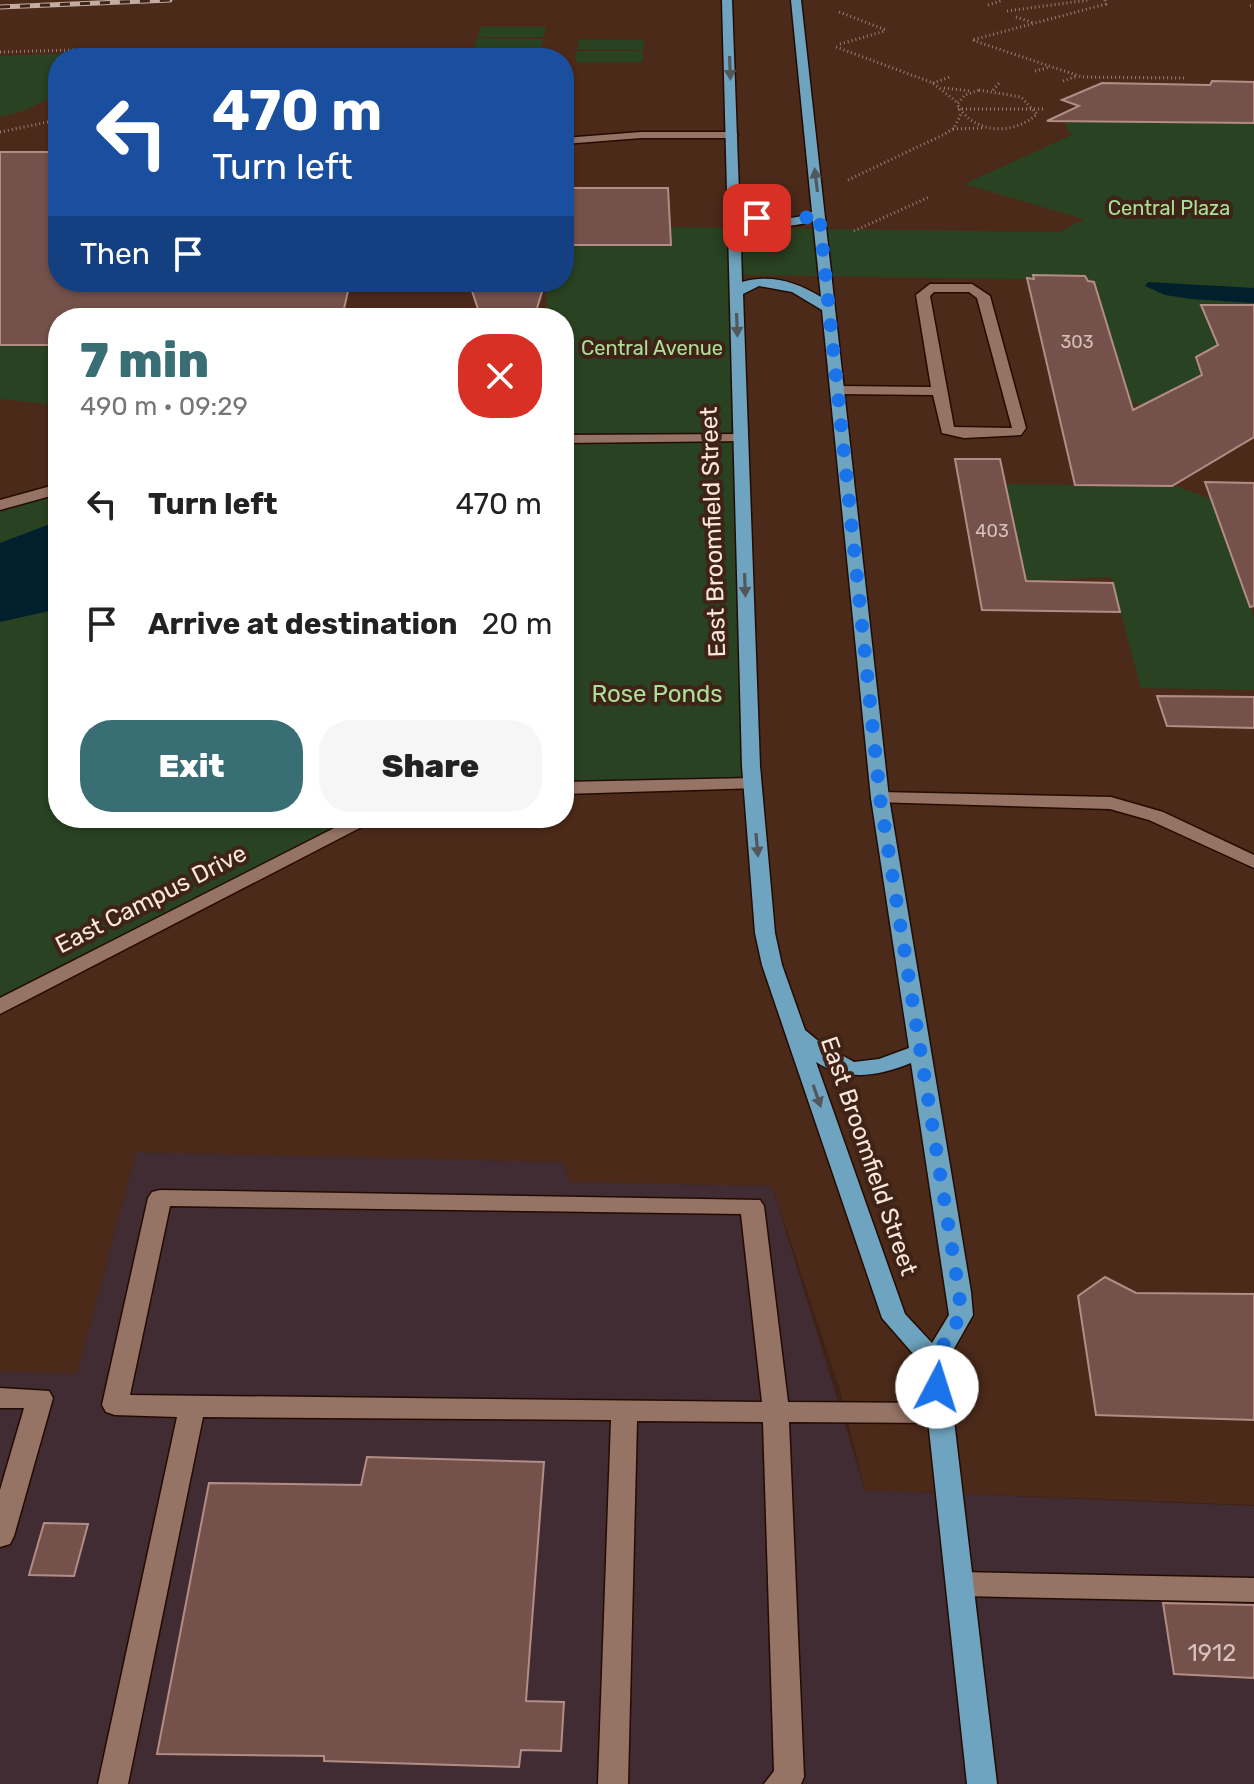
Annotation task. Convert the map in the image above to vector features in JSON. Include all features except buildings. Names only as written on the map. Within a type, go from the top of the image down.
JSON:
[{"type":"main road","name":"East Broomfield Street","points":[[727,0],[752,784],[765,933],[793,1029],[894,1318],[934,1361],[961,1315],[880,798],[796,0]]},
{"type":"main road","points":[[733,193],[747,213],[767,220],[801,221],[819,213]]},
{"type":"main road","points":[[736,293],[749,285],[786,285],[807,292],[830,310]]},
{"type":"main road","points":[[793,1029],[821,1058],[842,1068],[885,1066],[919,1052]]},
{"type":"main road","points":[[934,1361],[982,1784]]},
{"type":"street","points":[[574,140],[641,135],[732,135]]},
{"type":"street","points":[[930,288],[972,288],[983,296],[1019,428],[1009,434],[964,434],[947,430],[939,391],[923,295],[930,288]]},
{"type":"street","points":[[839,390],[939,391]]},
{"type":"street","points":[[574,439],[741,438]]},
{"type":"street","points":[[0,505],[48,492]]},
{"type":"street","points":[[574,788],[752,784]]},
{"type":"street","points":[[880,798],[1065,799],[1111,803],[1156,816],[1254,862]]},
{"type":"street","name":"East Campus Drive","points":[[0,1007],[349,828]]},
{"type":"street","points":[[779,1784],[789,1777],[776,1412],[752,1206],[160,1198],[115,1405],[192,1407],[624,1411],[776,1412],[940,1413]]},
{"type":"street","points":[[0,1398],[40,1398],[0,1536]]},
{"type":"street","points":[[113,1784],[192,1407]]},
{"type":"street","points":[[613,1784],[624,1411]]},
{"type":"street","points":[[960,1584],[1254,1590]]},
{"type":"path","points":[[988,5],[1003,0]]},
{"type":"path","points":[[1007,11],[1089,0]]},
{"type":"path","points":[[1105,0],[1106,4],[972,40],[1078,76],[1184,78]]},
{"type":"path","points":[[839,12],[886,30],[838,46],[941,87],[958,103],[961,114],[988,128]]},
{"type":"path","points":[[1016,17],[1035,23]]},
{"type":"path","points":[[0,52],[48,51]]},
{"type":"path","points":[[1035,71],[1051,67]]},
{"type":"path","points":[[1063,81],[1078,76]]},
{"type":"path","points":[[933,83],[950,77]]},
{"type":"path","points":[[993,90],[999,83]]},
{"type":"path","points":[[941,87],[993,90],[1019,96],[1037,109]]},
{"type":"path","points":[[958,103],[975,91]]},
{"type":"path","points":[[958,109],[1046,109]]},
{"type":"path","points":[[848,180],[951,130],[1029,123],[1037,109]]},
{"type":"path","points":[[951,130],[961,114]]},
{"type":"path","points":[[0,132],[48,122]]},
{"type":"path","points":[[854,231],[929,197]]},
{"type":"shaded area","points":[[0,0],[1254,0],[1254,1505],[865,1490],[840,1389],[772,1186],[569,1182],[564,1162],[136,1152],[77,1374],[0,1371]]},
{"type":"shaded area","points":[[136,1152],[564,1162],[569,1182],[772,1186],[865,1490],[1254,1506],[1254,1784],[0,1784],[0,1371],[77,1373]]},
{"type":"green space","points":[[480,27],[546,27],[544,37],[478,37]]},
{"type":"green space","points":[[477,38],[543,39],[541,48],[474,48]]},
{"type":"green space","points":[[579,39],[644,40],[643,50],[578,49]]},
{"type":"green space","points":[[576,51],[643,51],[643,62],[576,62]]},
{"type":"green space","points":[[48,54],[48,100],[0,117],[0,56]]},
{"type":"green space","points":[[1065,121],[1254,123],[1254,331],[1207,387],[1184,384],[1142,405],[1131,403],[1094,282],[1033,276],[1034,279],[737,275],[752,784],[574,788],[574,443],[714,438],[574,433],[574,308],[547,308],[546,292],[574,292],[574,243],[670,227],[1060,232],[1084,219],[964,184],[1074,134],[1068,131]]},
{"type":"green space","points":[[0,345],[48,345],[48,404],[0,399]]},
{"type":"green space","points":[[1005,484],[1177,486],[1211,499],[1254,617],[1254,690],[1141,688],[1111,577],[1026,581]]},
{"type":"green space","points":[[48,498],[48,828],[354,828],[0,1007],[0,511]]},
{"type":"water","points":[[1148,282],[1254,288],[1254,303],[1165,295],[1145,286]]},
{"type":"water","points":[[48,525],[48,611],[0,622],[0,543]]},
{"type":"railway","points":[[0,7],[170,0]]},
{"type":"route","points":[[757,218],[794,222],[819,213],[880,798],[959,1292],[961,1315],[934,1361],[937,1387]]},
{"type":"park label","name":"Central Plaza","points":[[1169,208]]},
{"type":"park label","name":"Central Avenue","points":[[652,348]]},
{"type":"park label","name":"Rose Ponds","points":[[657,694]]}]
